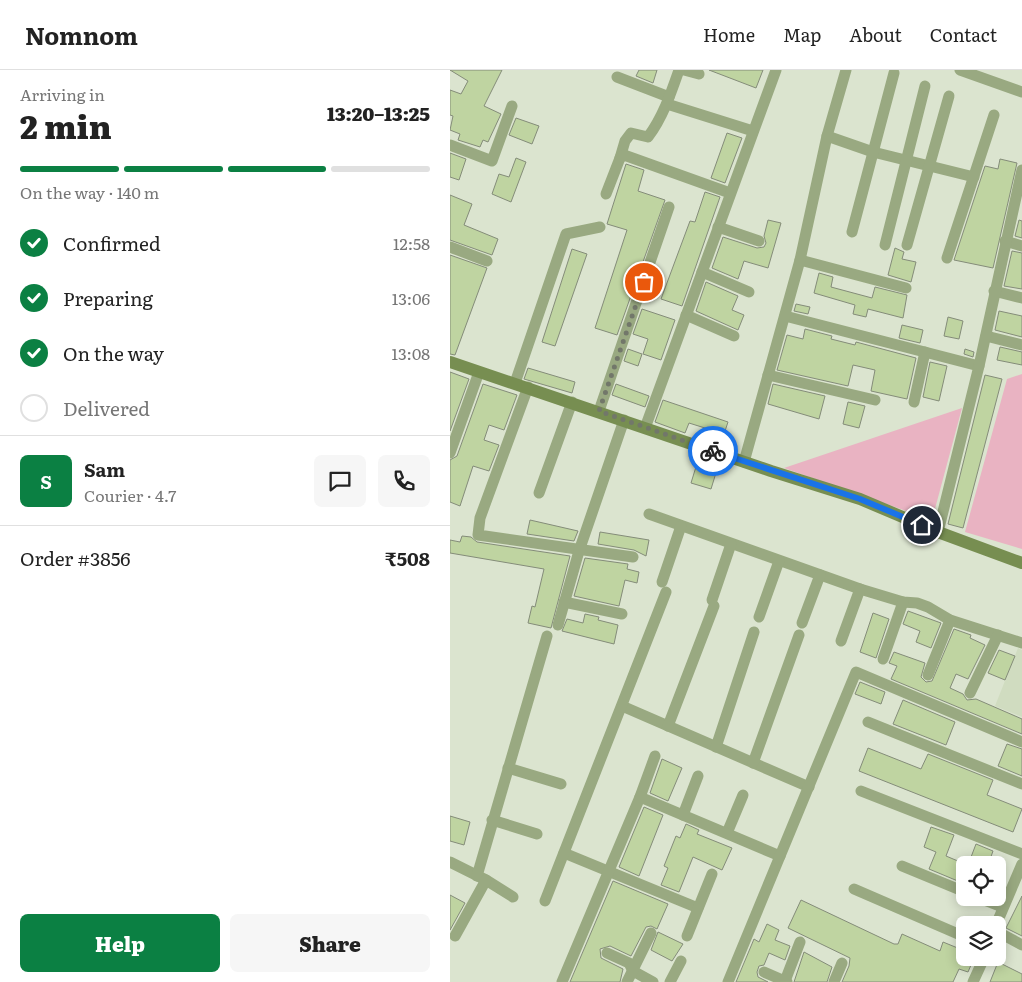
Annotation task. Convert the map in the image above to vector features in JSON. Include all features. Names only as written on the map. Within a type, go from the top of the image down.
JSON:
[{"type":"street","points":[[606,194],[626,141],[631,133],[648,137],[668,101],[679,70]]},
{"type":"street","points":[[684,70],[699,74]]},
{"type":"street","points":[[645,428],[776,70]]},
{"type":"street","points":[[744,462],[800,260],[828,136],[846,70]]},
{"type":"street","points":[[960,70],[995,76],[1022,92]]},
{"type":"street","points":[[852,232],[894,73]]},
{"type":"street","points":[[617,77],[668,101],[753,131]]},
{"type":"street","points":[[885,245],[925,86]]},
{"type":"street","points":[[908,245],[949,96]]},
{"type":"street","points":[[450,145],[492,161],[512,106]]},
{"type":"street","points":[[947,258],[994,115]]},
{"type":"street","points":[[828,136],[874,152],[974,178]]},
{"type":"street","points":[[620,158],[624,155],[630,156],[730,193]]},
{"type":"street","points":[[938,532],[979,366],[1006,241],[1019,199],[1022,170]]},
{"type":"street","points":[[599,411],[669,208]]},
{"type":"street","points":[[515,383],[566,234],[600,227]]},
{"type":"street","points":[[718,227],[759,241]]},
{"type":"street","points":[[1006,241],[1022,246]]},
{"type":"street","points":[[450,247],[487,261]]},
{"type":"street","points":[[800,260],[906,288]]},
{"type":"street","points":[[702,272],[749,292]]},
{"type":"street","points":[[994,291],[1022,298]]},
{"type":"street","points":[[686,315],[734,336]]},
{"type":"street","points":[[784,316],[979,366]]},
{"type":"street","points":[[986,336],[1022,346]]},
{"type":"street","points":[[914,402],[925,352]]},
{"type":"street","points":[[450,362],[599,411],[744,462],[860,499],[938,532],[1022,563]]},
{"type":"street","points":[[450,453],[479,372]]},
{"type":"street","points":[[768,375],[875,400]]},
{"type":"street","points":[[528,388],[480,518],[478,535],[633,557]]},
{"type":"street","points":[[539,493],[572,402]]},
{"type":"street","points":[[558,625],[578,550],[624,420]]},
{"type":"street","points":[[649,514],[860,590],[903,602],[928,606],[950,620],[1022,643]]},
{"type":"street","points":[[546,901],[622,706],[664,587],[681,526]]},
{"type":"street","points":[[668,726],[713,603],[731,544]]},
{"type":"street","points":[[759,617],[780,561]]},
{"type":"street","points":[[802,623],[820,575]]},
{"type":"street","points":[[841,640],[860,590]]},
{"type":"street","points":[[564,602],[622,614]]},
{"type":"street","points":[[883,659],[903,602]]},
{"type":"street","points":[[928,675],[950,620]]},
{"type":"street","points":[[716,747],[754,632]]},
{"type":"street","points":[[753,763],[799,635]]},
{"type":"street","points":[[970,693],[998,635]]},
{"type":"street","points":[[455,936],[482,878],[492,820],[547,636]]},
{"type":"street","points":[[728,982],[856,672],[1022,742]]},
{"type":"street","points":[[622,706],[809,787]]},
{"type":"street","points":[[868,722],[1022,784]]},
{"type":"street","points":[[562,982],[640,797],[655,756]]},
{"type":"street","points":[[508,768],[561,784]]},
{"type":"street","points":[[683,815],[698,776]]},
{"type":"street","points":[[861,791],[1022,854]]},
{"type":"street","points":[[727,833],[743,795]]},
{"type":"street","points":[[640,797],[780,856]]},
{"type":"street","points":[[492,820],[536,834]]},
{"type":"street","points":[[564,853],[698,908]]},
{"type":"street","points":[[450,862],[482,878],[513,897]]},
{"type":"street","points":[[999,916],[1022,865]]},
{"type":"street","points":[[902,866],[956,888]]},
{"type":"street","points":[[687,936],[712,874]]},
{"type":"street","points":[[854,889],[956,933]]},
{"type":"street","points":[[627,982],[651,933]]},
{"type":"street","points":[[1006,936],[1022,944]]},
{"type":"street","points":[[764,972],[786,981],[800,942]]},
{"type":"street","points":[[607,953],[629,963],[633,971],[653,982]]},
{"type":"street","points":[[670,982],[681,961]]},
{"type":"street","points":[[834,982],[842,963]]},
{"type":"street","points":[[973,982],[980,966]]},
{"type":"shaded area","points":[[1022,374],[1022,549],[965,532],[1007,379]]},
{"type":"shaded area","points":[[962,408],[932,520],[784,468]]},
{"type":"shaded area","points":[[1018,648],[1022,650],[1022,717],[995,706]]},
{"type":"building","points":[[450,70],[502,70],[484,106],[501,114],[488,142],[483,140],[480,147],[458,140],[460,134],[450,130],[453,116],[450,115],[450,90],[461,94],[468,81]]},
{"type":"building","points":[[639,70],[657,70],[653,83],[636,76]]},
{"type":"building","points":[[709,70],[763,70],[756,88]]},
{"type":"building","points":[[516,118],[539,126],[532,144],[509,135]]},
{"type":"building","points":[[727,133],[742,138],[725,183],[711,178]]},
{"type":"building","points":[[450,153],[466,159],[459,180],[450,177]]},
{"type":"building","points":[[516,158],[526,162],[511,202],[492,194],[499,174],[509,177]]},
{"type":"building","points":[[1000,159],[1017,163],[993,268],[954,260],[985,166],[998,169]]},
{"type":"building","points":[[626,164],[644,170],[638,191],[665,200],[617,335],[595,328],[627,230],[607,224]]},
{"type":"building","points":[[705,192],[720,197],[682,306],[661,299],[690,221],[695,222]]},
{"type":"building","points":[[450,195],[472,204],[464,225],[498,239],[492,255],[450,240]]},
{"type":"building","points":[[768,220],[781,223],[768,268],[744,261],[738,279],[712,268],[723,237],[757,248],[764,247],[766,243],[764,236]]},
{"type":"building","points":[[1019,220],[1022,221],[1022,238],[1015,236]]},
{"type":"building","points":[[895,248],[904,252],[902,259],[916,262],[911,282],[888,275]]},
{"type":"building","points":[[572,249],[587,254],[555,346],[542,342]]},
{"type":"building","points":[[1012,251],[1022,253],[1022,289],[1004,286]]},
{"type":"building","points":[[450,255],[487,268],[455,355],[450,354]]},
{"type":"building","points":[[819,273],[833,277],[831,287],[872,298],[875,287],[907,295],[903,318],[868,309],[866,317],[853,314],[855,305],[814,293]]},
{"type":"building","points":[[706,282],[738,296],[732,310],[744,315],[738,330],[696,311]]},
{"type":"building","points":[[796,304],[810,307],[808,314],[794,311]]},
{"type":"building","points":[[642,309],[675,320],[661,360],[643,354],[648,339],[633,334]]},
{"type":"building","points":[[999,311],[1022,316],[1022,337],[995,330]]},
{"type":"building","points":[[948,317],[963,321],[959,339],[944,336]]},
{"type":"building","points":[[902,325],[923,330],[920,343],[899,338]]},
{"type":"building","points":[[805,329],[832,336],[831,339],[855,345],[856,342],[916,358],[907,399],[871,391],[875,370],[853,365],[848,386],[777,370],[787,335],[803,339]]},
{"type":"building","points":[[1000,347],[1022,352],[1022,365],[997,360]]},
{"type":"building","points":[[628,349],[642,354],[638,366],[624,361]]},
{"type":"building","points":[[965,349],[974,352],[973,357],[964,354]]},
{"type":"building","points":[[930,362],[947,366],[939,401],[923,397]]},
{"type":"building","points":[[528,368],[575,382],[572,393],[524,379]]},
{"type":"building","points":[[450,372],[469,379],[450,431]]},
{"type":"building","points":[[985,375],[1002,379],[963,528],[948,524]]},
{"type":"building","points":[[483,384],[517,395],[504,430],[489,425],[484,440],[499,445],[489,471],[473,466],[460,506],[450,502],[450,460],[457,456]]},
{"type":"building","points":[[616,384],[649,396],[645,407],[612,395]]},
{"type":"building","points":[[773,384],[825,396],[819,419],[768,404]]},
{"type":"building","points":[[663,400],[728,422],[724,434],[689,423],[685,433],[655,422]]},
{"type":"building","points":[[848,402],[865,406],[859,428],[843,424]]},
{"type":"building","points":[[699,457],[719,463],[711,489],[691,483]]},
{"type":"building","points":[[530,520],[578,531],[574,541],[527,534]]},
{"type":"building","points":[[600,532],[649,540],[646,556],[634,550],[598,544]]},
{"type":"building","points":[[462,536],[471,537],[477,542],[570,556],[551,628],[528,623],[532,606],[535,607],[544,569],[450,553],[450,540],[460,542]]},
{"type":"building","points":[[585,558],[628,564],[627,569],[639,572],[637,583],[625,580],[619,606],[574,596]]},
{"type":"building","points":[[908,611],[941,623],[931,648],[916,642],[920,631],[903,624]]},
{"type":"building","points":[[873,613],[889,619],[876,658],[860,652]]},
{"type":"building","points":[[585,614],[599,617],[598,620],[618,625],[614,644],[562,631],[567,619],[583,623]]},
{"type":"building","points":[[954,629],[971,635],[970,638],[985,645],[968,679],[956,674],[950,688],[963,694],[967,700],[976,699],[1022,719],[1022,734],[891,679],[897,666],[889,663],[894,652],[925,663],[921,677],[926,682],[932,681]]},
{"type":"building","points":[[999,650],[1015,656],[1005,680],[988,673]]},
{"type":"building","points":[[860,682],[885,692],[881,704],[855,694]]},
{"type":"building","points":[[903,700],[955,722],[946,745],[893,724]]},
{"type":"building","points":[[1007,744],[1022,749],[1022,776],[998,766]]},
{"type":"building","points":[[868,748],[921,769],[928,754],[993,780],[987,795],[1022,809],[1013,832],[859,771]]},
{"type":"building","points":[[662,759],[682,768],[668,801],[650,793]]},
{"type":"building","points":[[644,807],[663,815],[639,876],[619,867]]},
{"type":"building","points":[[450,816],[470,822],[464,845],[450,841]]},
{"type":"building","points":[[686,824],[699,830],[697,834],[732,848],[722,870],[693,857],[679,892],[661,885],[668,868],[664,866],[676,836],[680,838]]},
{"type":"building","points":[[931,827],[954,835],[946,856],[956,860],[956,880],[929,869],[936,852],[924,847]]},
{"type":"building","points":[[976,844],[993,851],[991,856],[971,856]]},
{"type":"building","points":[[613,881],[668,904],[657,929],[651,926],[646,927],[631,956],[610,946],[600,949],[601,958],[623,969],[620,982],[570,982]]},
{"type":"building","points":[[450,895],[465,903],[450,930]]},
{"type":"building","points":[[1022,896],[1022,936],[1006,928]]},
{"type":"building","points":[[801,900],[894,944],[898,944],[902,934],[940,951],[943,942],[956,947],[956,966],[971,966],[968,972],[959,969],[953,982],[842,982],[849,966],[850,958],[788,928]]},
{"type":"building","points":[[767,924],[779,930],[775,940],[790,946],[785,960],[769,953],[764,965],[759,966],[757,972],[758,977],[768,982],[736,982],[754,939],[759,942]]},
{"type":"building","points":[[658,932],[683,944],[672,961],[651,950]]},
{"type":"building","points":[[804,952],[832,967],[827,982],[794,982]]},
{"type":"building","points":[[996,966],[1006,966],[1022,974],[1022,982],[990,982]]},
{"type":"way so far","points":[[644,282],[599,411],[713,451]]},
{"type":"route","points":[[713,451],[860,499],[922,525]]}]
